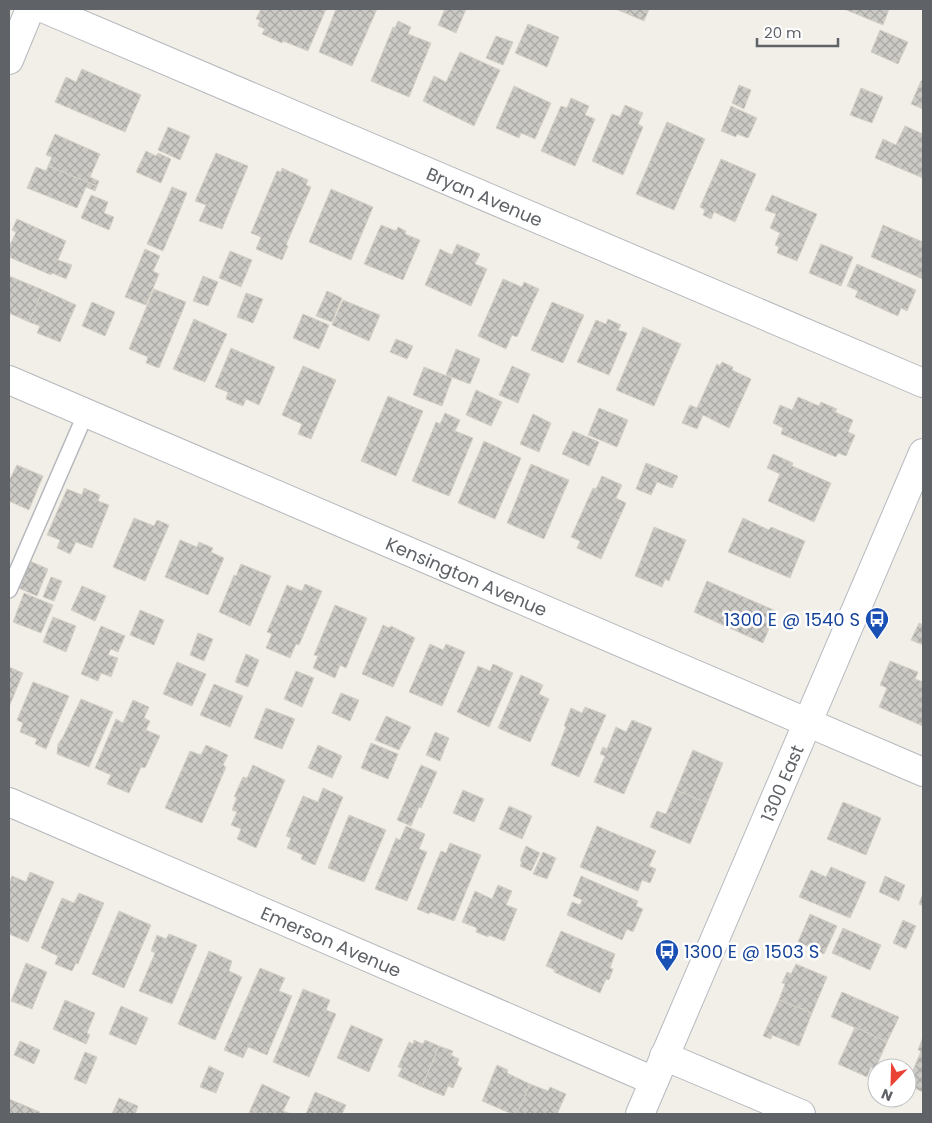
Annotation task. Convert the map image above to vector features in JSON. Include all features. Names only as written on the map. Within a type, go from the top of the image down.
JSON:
[{"type":"street","points":[[9,60],[30,9]]},
{"type":"street","name":"Bryan Avenue","points":[[45,9],[923,383]]},
{"type":"street","name":"Kensington Avenue","points":[[9,380],[923,772]]},
{"type":"street","name":"1300 East","points":[[640,1114],[923,453]]},
{"type":"street","name":"Emerson Avenue","points":[[9,802],[654,1080]]},
{"type":"street","points":[[664,1056],[801,1114]]},
{"type":"lane","points":[[9,590],[86,413]]},
{"type":"building","points":[[261,9],[326,9],[308,51],[283,41],[282,43],[262,34],[265,29],[258,26],[260,20],[256,19]]},
{"type":"building","points":[[336,9],[377,9],[352,66],[319,52]]},
{"type":"building","points":[[445,9],[466,9],[456,33],[438,25]]},
{"type":"building","points":[[616,9],[649,9],[644,21]]},
{"type":"building","points":[[844,9],[889,9],[883,25]]},
{"type":"building","points":[[398,21],[411,27],[408,34],[431,43],[409,97],[371,81],[393,27],[395,28]]},
{"type":"building","points":[[528,24],[559,37],[547,67],[515,53]]},
{"type":"building","points":[[880,30],[908,42],[898,64],[871,52]]},
{"type":"building","points":[[496,36],[513,42],[503,65],[486,58]]},
{"type":"building","points":[[460,52],[500,70],[474,126],[423,101],[434,76],[446,82]]},
{"type":"building","points":[[82,69],[141,95],[125,132],[55,102],[66,77],[76,82]]},
{"type":"building","points":[[923,80],[923,109],[911,104]]},
{"type":"building","points":[[739,85],[751,90],[744,109],[732,103]]},
{"type":"building","points":[[514,86],[551,103],[535,139],[521,133],[519,138],[496,128]]},
{"type":"building","points":[[861,88],[883,97],[872,123],[850,115]]},
{"type":"building","points":[[571,98],[589,106],[585,115],[595,119],[575,166],[541,151],[561,106],[567,108]]},
{"type":"building","points":[[625,105],[643,113],[638,124],[643,127],[623,175],[592,161],[612,114],[620,117]]},
{"type":"building","points":[[731,106],[757,118],[748,138],[737,134],[736,137],[721,131]]},
{"type":"building","points":[[667,122],[705,139],[674,210],[636,194]]},
{"type":"building","points":[[905,126],[923,134],[923,178],[875,158],[883,139],[896,145]]},
{"type":"building","points":[[168,127],[190,136],[180,160],[158,150]]},
{"type":"building","points":[[55,134],[100,154],[90,177],[99,181],[97,186],[48,166],[52,157],[46,155]]},
{"type":"building","points":[[146,151],[156,156],[158,153],[171,159],[161,183],[136,172]]},
{"type":"building","points":[[216,153],[248,166],[222,229],[199,221],[206,205],[195,201]]},
{"type":"building","points":[[721,159],[756,174],[735,222],[714,212],[711,219],[703,215],[705,210],[700,207]]},
{"type":"building","points":[[48,166],[97,186],[95,191],[86,187],[77,208],[27,188],[36,167],[46,171]]},
{"type":"building","points":[[282,168],[308,180],[306,185],[311,187],[286,245],[288,246],[282,260],[256,249],[261,237],[251,233],[277,171],[281,172]]},
{"type":"building","points":[[172,187],[187,193],[163,251],[147,244]]},
{"type":"building","points":[[331,189],[373,207],[351,260],[309,242]]},
{"type":"building","points":[[91,195],[108,202],[104,213],[114,217],[109,230],[81,218]]},
{"type":"building","points":[[772,195],[817,214],[797,261],[777,253],[779,247],[775,245],[780,233],[770,228],[776,214],[765,210]]},
{"type":"building","points":[[17,219],[66,241],[58,260],[72,265],[66,279],[52,273],[51,275],[9,257],[9,243],[11,243],[16,232],[12,230]]},
{"type":"building","points":[[381,225],[396,231],[398,227],[406,231],[405,234],[420,240],[403,280],[364,264]]},
{"type":"building","points":[[883,225],[923,242],[923,279],[871,257]]},
{"type":"building","points":[[457,244],[480,254],[475,264],[487,269],[471,306],[425,285],[440,249],[452,255]]},
{"type":"building","points":[[821,244],[853,257],[841,286],[809,273]]},
{"type":"building","points":[[145,249],[160,256],[153,271],[159,274],[146,305],[125,297]]},
{"type":"building","points":[[230,251],[252,260],[241,287],[219,278]]},
{"type":"building","points":[[857,264],[916,290],[907,311],[901,308],[898,316],[855,297],[858,291],[847,286]]},
{"type":"building","points":[[9,276],[43,290],[29,322],[9,313]]},
{"type":"building","points":[[203,276],[218,282],[208,306],[193,301]]},
{"type":"building","points":[[503,279],[522,287],[524,282],[539,289],[517,337],[512,335],[506,349],[478,336]]},
{"type":"building","points":[[154,289],[186,302],[159,368],[146,363],[148,357],[129,349]]},
{"type":"building","points":[[43,290],[76,305],[60,342],[37,333],[40,326],[29,322]]},
{"type":"building","points":[[327,291],[342,298],[332,322],[316,316]]},
{"type":"building","points":[[246,293],[263,299],[253,323],[237,317]]},
{"type":"building","points":[[343,300],[380,315],[369,341],[332,325]]},
{"type":"building","points":[[92,302],[115,312],[105,336],[82,326]]},
{"type":"building","points":[[552,302],[584,315],[563,363],[531,350]]},
{"type":"building","points":[[303,314],[329,325],[319,349],[293,338]]},
{"type":"building","points":[[194,319],[227,334],[205,382],[173,369]]},
{"type":"building","points":[[608,319],[621,325],[618,330],[627,333],[609,375],[577,362],[596,320],[606,324]]},
{"type":"building","points":[[643,327],[681,344],[654,406],[616,390]]},
{"type":"building","points":[[396,339],[413,346],[407,359],[390,352]]},
{"type":"building","points":[[231,348],[275,367],[259,405],[246,399],[243,406],[226,399],[228,392],[215,387]]},
{"type":"building","points":[[456,349],[480,359],[470,384],[446,375]]},
{"type":"building","points":[[722,362],[733,367],[732,370],[751,379],[729,428],[703,415],[697,429],[682,423],[690,405],[697,408],[717,364],[720,366]]},
{"type":"building","points":[[303,366],[336,380],[311,439],[298,434],[302,424],[282,415]]},
{"type":"building","points":[[512,366],[530,374],[518,403],[499,395]]},
{"type":"building","points":[[424,367],[452,378],[442,406],[413,395]]},
{"type":"building","points":[[476,390],[502,402],[491,426],[466,415]]},
{"type":"building","points":[[388,396],[423,411],[396,476],[361,461]]},
{"type":"building","points":[[798,397],[819,406],[821,402],[837,409],[835,412],[853,420],[848,432],[855,435],[846,456],[838,453],[836,457],[781,434],[783,428],[773,423],[780,405],[792,410]]},
{"type":"building","points":[[599,408],[628,420],[617,447],[588,435]]},
{"type":"building","points":[[445,413],[460,420],[455,431],[473,438],[449,496],[412,481],[436,422],[440,424]]},
{"type":"building","points":[[533,414],[551,423],[539,452],[520,444]]},
{"type":"building","points":[[573,431],[599,442],[589,466],[562,454]]},
{"type":"building","points":[[484,441],[521,458],[495,519],[458,503]]},
{"type":"building","points":[[773,454],[793,463],[792,466],[831,483],[814,522],[768,501],[780,474],[767,468]]},
{"type":"building","points":[[646,463],[678,476],[672,488],[657,482],[651,495],[636,489]]},
{"type":"building","points":[[531,464],[569,480],[544,539],[507,523]]},
{"type":"building","points":[[17,465],[43,476],[29,510],[9,501],[9,479]]},
{"type":"building","points":[[602,476],[622,485],[616,498],[626,503],[601,559],[577,548],[580,541],[571,537],[593,488],[596,489]]},
{"type":"building","points":[[84,488],[100,495],[98,501],[109,505],[92,548],[76,542],[70,554],[57,548],[60,540],[47,535],[67,489],[82,495]]},
{"type":"building","points":[[134,518],[154,526],[157,520],[169,525],[145,581],[113,567]]},
{"type":"building","points":[[743,518],[769,530],[771,527],[805,541],[790,578],[728,552]]},
{"type":"building","points":[[654,527],[686,540],[669,581],[665,579],[662,587],[635,576]]},
{"type":"building","points":[[180,540],[197,547],[199,542],[213,548],[211,552],[224,558],[208,595],[165,577]]},
{"type":"building","points":[[25,559],[48,569],[37,596],[14,586]]},
{"type":"building","points":[[241,564],[271,576],[250,626],[219,612],[234,575],[236,576]]},
{"type":"building","points":[[51,577],[62,581],[54,601],[43,597]]},
{"type":"building","points":[[707,581],[776,611],[763,643],[694,612]]},
{"type":"building","points":[[305,584],[322,591],[299,645],[296,644],[290,658],[266,648],[272,634],[267,632],[287,585],[302,591]]},
{"type":"building","points":[[82,586],[106,596],[95,621],[71,610]]},
{"type":"building","points":[[24,593],[53,605],[41,633],[13,622]]},
{"type":"building","points":[[335,605],[367,618],[346,668],[340,665],[335,678],[313,668],[318,656],[314,655]]},
{"type":"building","points":[[140,610],[164,620],[154,645],[130,635]]},
{"type":"building","points":[[53,617],[76,626],[66,652],[43,642]]},
{"type":"building","points":[[919,623],[923,625],[923,645],[911,640]]},
{"type":"building","points":[[383,625],[389,628],[391,626],[415,638],[393,687],[362,674]]},
{"type":"building","points":[[101,626],[125,636],[118,652],[111,649],[108,655],[118,658],[111,677],[101,673],[98,681],[81,674]]},
{"type":"building","points":[[198,633],[213,639],[204,661],[190,655]]},
{"type":"building","points":[[430,644],[443,650],[446,644],[465,652],[442,706],[409,692]]},
{"type":"building","points":[[246,654],[259,660],[248,687],[235,682]]},
{"type":"building","points":[[890,661],[918,672],[915,679],[923,682],[923,726],[879,707],[887,688],[880,685]]},
{"type":"building","points":[[177,662],[206,674],[192,706],[163,694]]},
{"type":"building","points":[[493,664],[513,673],[489,727],[457,712],[478,666],[490,671]]},
{"type":"building","points":[[9,667],[23,673],[9,707]]},
{"type":"building","points":[[296,671],[314,678],[302,707],[284,699]]},
{"type":"building","points":[[521,675],[543,685],[539,694],[549,699],[530,742],[498,728]]},
{"type":"building","points":[[33,682],[69,696],[46,749],[35,744],[37,739],[20,732],[23,723],[17,720]]},
{"type":"building","points":[[214,684],[243,696],[230,727],[200,715]]},
{"type":"building","points":[[341,693],[359,700],[350,721],[332,713]]},
{"type":"building","points":[[81,699],[113,712],[89,767],[57,754],[58,744]]},
{"type":"building","points":[[133,700],[149,707],[144,718],[150,721],[146,730],[160,736],[145,768],[141,767],[129,793],[107,784],[111,775],[95,768],[116,719],[123,723]]},
{"type":"building","points":[[585,707],[606,715],[579,777],[551,765],[566,727],[564,726],[571,708],[582,713]]},
{"type":"building","points":[[266,708],[295,719],[282,749],[254,738]]},
{"type":"building","points":[[386,716],[411,727],[399,750],[375,740]]},
{"type":"building","points":[[632,720],[652,728],[624,794],[594,782],[605,756],[600,754],[603,747],[607,749],[616,727],[626,732]]},
{"type":"building","points":[[435,732],[449,738],[440,761],[426,755]]},
{"type":"building","points":[[371,743],[398,754],[388,779],[361,768]]},
{"type":"building","points":[[206,745],[228,755],[223,765],[226,767],[202,823],[165,808],[190,751],[201,755]]},
{"type":"building","points":[[318,745],[342,756],[332,778],[308,768]]},
{"type":"building","points":[[693,750],[723,763],[707,803],[676,790]]},
{"type":"building","points":[[253,765],[285,780],[256,848],[237,839],[241,829],[231,825],[237,812],[232,810],[237,797],[234,797],[243,777],[247,778]]},
{"type":"building","points":[[421,765],[437,772],[411,826],[397,820]]},
{"type":"building","points":[[323,788],[343,797],[315,865],[301,859],[303,855],[287,848],[291,838],[286,836],[303,796],[318,802]]},
{"type":"building","points":[[463,790],[484,799],[474,822],[453,813]]},
{"type":"building","points":[[676,790],[707,803],[690,844],[650,827],[657,811],[666,814]]},
{"type":"building","points":[[843,802],[881,818],[866,855],[827,839]]},
{"type":"building","points":[[509,806],[532,816],[522,839],[499,829]]},
{"type":"building","points":[[349,815],[386,830],[364,882],[328,868]]},
{"type":"building","points":[[406,826],[425,834],[419,849],[427,852],[407,901],[375,889],[396,838],[400,840]]},
{"type":"building","points":[[597,826],[656,851],[649,866],[656,869],[650,883],[642,880],[638,891],[580,867]]},
{"type":"building","points":[[450,843],[481,855],[454,921],[417,909],[441,851],[446,853]]},
{"type":"building","points":[[526,846],[540,853],[531,871],[520,866]]},
{"type":"building","points":[[543,852],[556,858],[547,879],[533,874]]},
{"type":"building","points":[[831,867],[866,882],[850,918],[799,897],[811,870],[826,877]]},
{"type":"building","points":[[30,872],[54,882],[28,942],[9,934],[9,884],[12,876],[26,882]]},
{"type":"building","points":[[581,876],[638,901],[636,906],[643,909],[633,932],[627,929],[622,940],[567,915],[572,902],[580,905],[582,900],[573,896]]},
{"type":"building","points":[[885,876],[905,885],[899,901],[879,892]]},
{"type":"building","points":[[498,885],[512,891],[506,905],[517,909],[504,941],[476,932],[477,928],[462,922],[475,891],[492,899]]},
{"type":"building","points":[[79,893],[104,903],[78,964],[76,963],[72,971],[55,964],[58,956],[41,948],[62,898],[74,903]]},
{"type":"building","points":[[923,893],[923,906],[919,904]]},
{"type":"building","points":[[119,911],[151,925],[124,988],[92,974]]},
{"type":"building","points":[[810,914],[837,926],[824,954],[798,942]]},
{"type":"building","points":[[903,920],[916,926],[906,949],[893,943]]},
{"type":"building","points":[[843,928],[881,945],[870,970],[832,953]]},
{"type":"building","points":[[561,931],[615,954],[610,968],[613,969],[609,980],[606,979],[600,993],[554,972],[555,970],[546,966]]},
{"type":"building","points":[[169,934],[197,945],[172,1004],[139,991],[155,953],[151,951],[157,935],[166,939]]},
{"type":"building","points":[[209,951],[232,961],[229,971],[242,977],[215,1040],[178,1024]]},
{"type":"building","points":[[26,963],[47,972],[32,1009],[11,1001]]},
{"type":"building","points":[[796,964],[827,977],[812,1013],[779,1000],[785,984],[782,983],[787,972],[791,974]]},
{"type":"building","points":[[260,968],[285,978],[279,991],[292,996],[267,1055],[248,1047],[243,1058],[224,1050]]},
{"type":"building","points":[[303,989],[330,1000],[326,1010],[336,1014],[309,1077],[273,1062]]},
{"type":"building","points":[[842,992],[899,1017],[887,1042],[831,1017]]},
{"type":"building","points":[[65,1000],[95,1013],[87,1033],[90,1035],[86,1044],[53,1029]]},
{"type":"building","points":[[779,1000],[812,1013],[799,1046],[772,1035],[771,1039],[763,1036]]},
{"type":"building","points":[[121,1006],[148,1018],[136,1045],[109,1034]]},
{"type":"building","points":[[351,1025],[383,1039],[369,1072],[337,1058]]},
{"type":"building","points":[[855,1027],[887,1042],[880,1058],[867,1058],[867,1077],[838,1064]]},
{"type":"building","points":[[923,1037],[923,1092],[917,1089],[917,1061],[921,1051],[918,1050]]},
{"type":"building","points":[[414,1040],[423,1044],[425,1040],[439,1046],[422,1087],[398,1076],[402,1068],[398,1067],[409,1042],[413,1044]]},
{"type":"building","points":[[20,1041],[40,1050],[34,1064],[14,1055]]},
{"type":"building","points":[[439,1046],[453,1051],[451,1055],[459,1059],[457,1065],[462,1068],[453,1088],[448,1086],[444,1096],[422,1087]]},
{"type":"building","points":[[85,1052],[97,1057],[86,1084],[74,1079]]},
{"type":"building","points":[[497,1065],[508,1070],[507,1073],[530,1084],[517,1114],[512,1114],[482,1101]]},
{"type":"building","points":[[209,1066],[224,1073],[216,1093],[200,1087]]},
{"type":"building","points":[[262,1084],[290,1097],[283,1111],[291,1114],[249,1113]]},
{"type":"building","points":[[530,1084],[548,1091],[550,1087],[566,1094],[557,1114],[517,1114]]},
{"type":"building","points":[[315,1092],[346,1105],[342,1114],[306,1114]]},
{"type":"building","points":[[119,1098],[138,1106],[135,1114],[112,1114]]},
{"type":"building","points":[[9,1099],[40,1112],[39,1114],[9,1114]]},
{"type":"place","name":"1300 E @ 1540 S","points":[[877,640]]},
{"type":"place","name":"1300 E @ 1503 S","points":[[667,972]]}]
